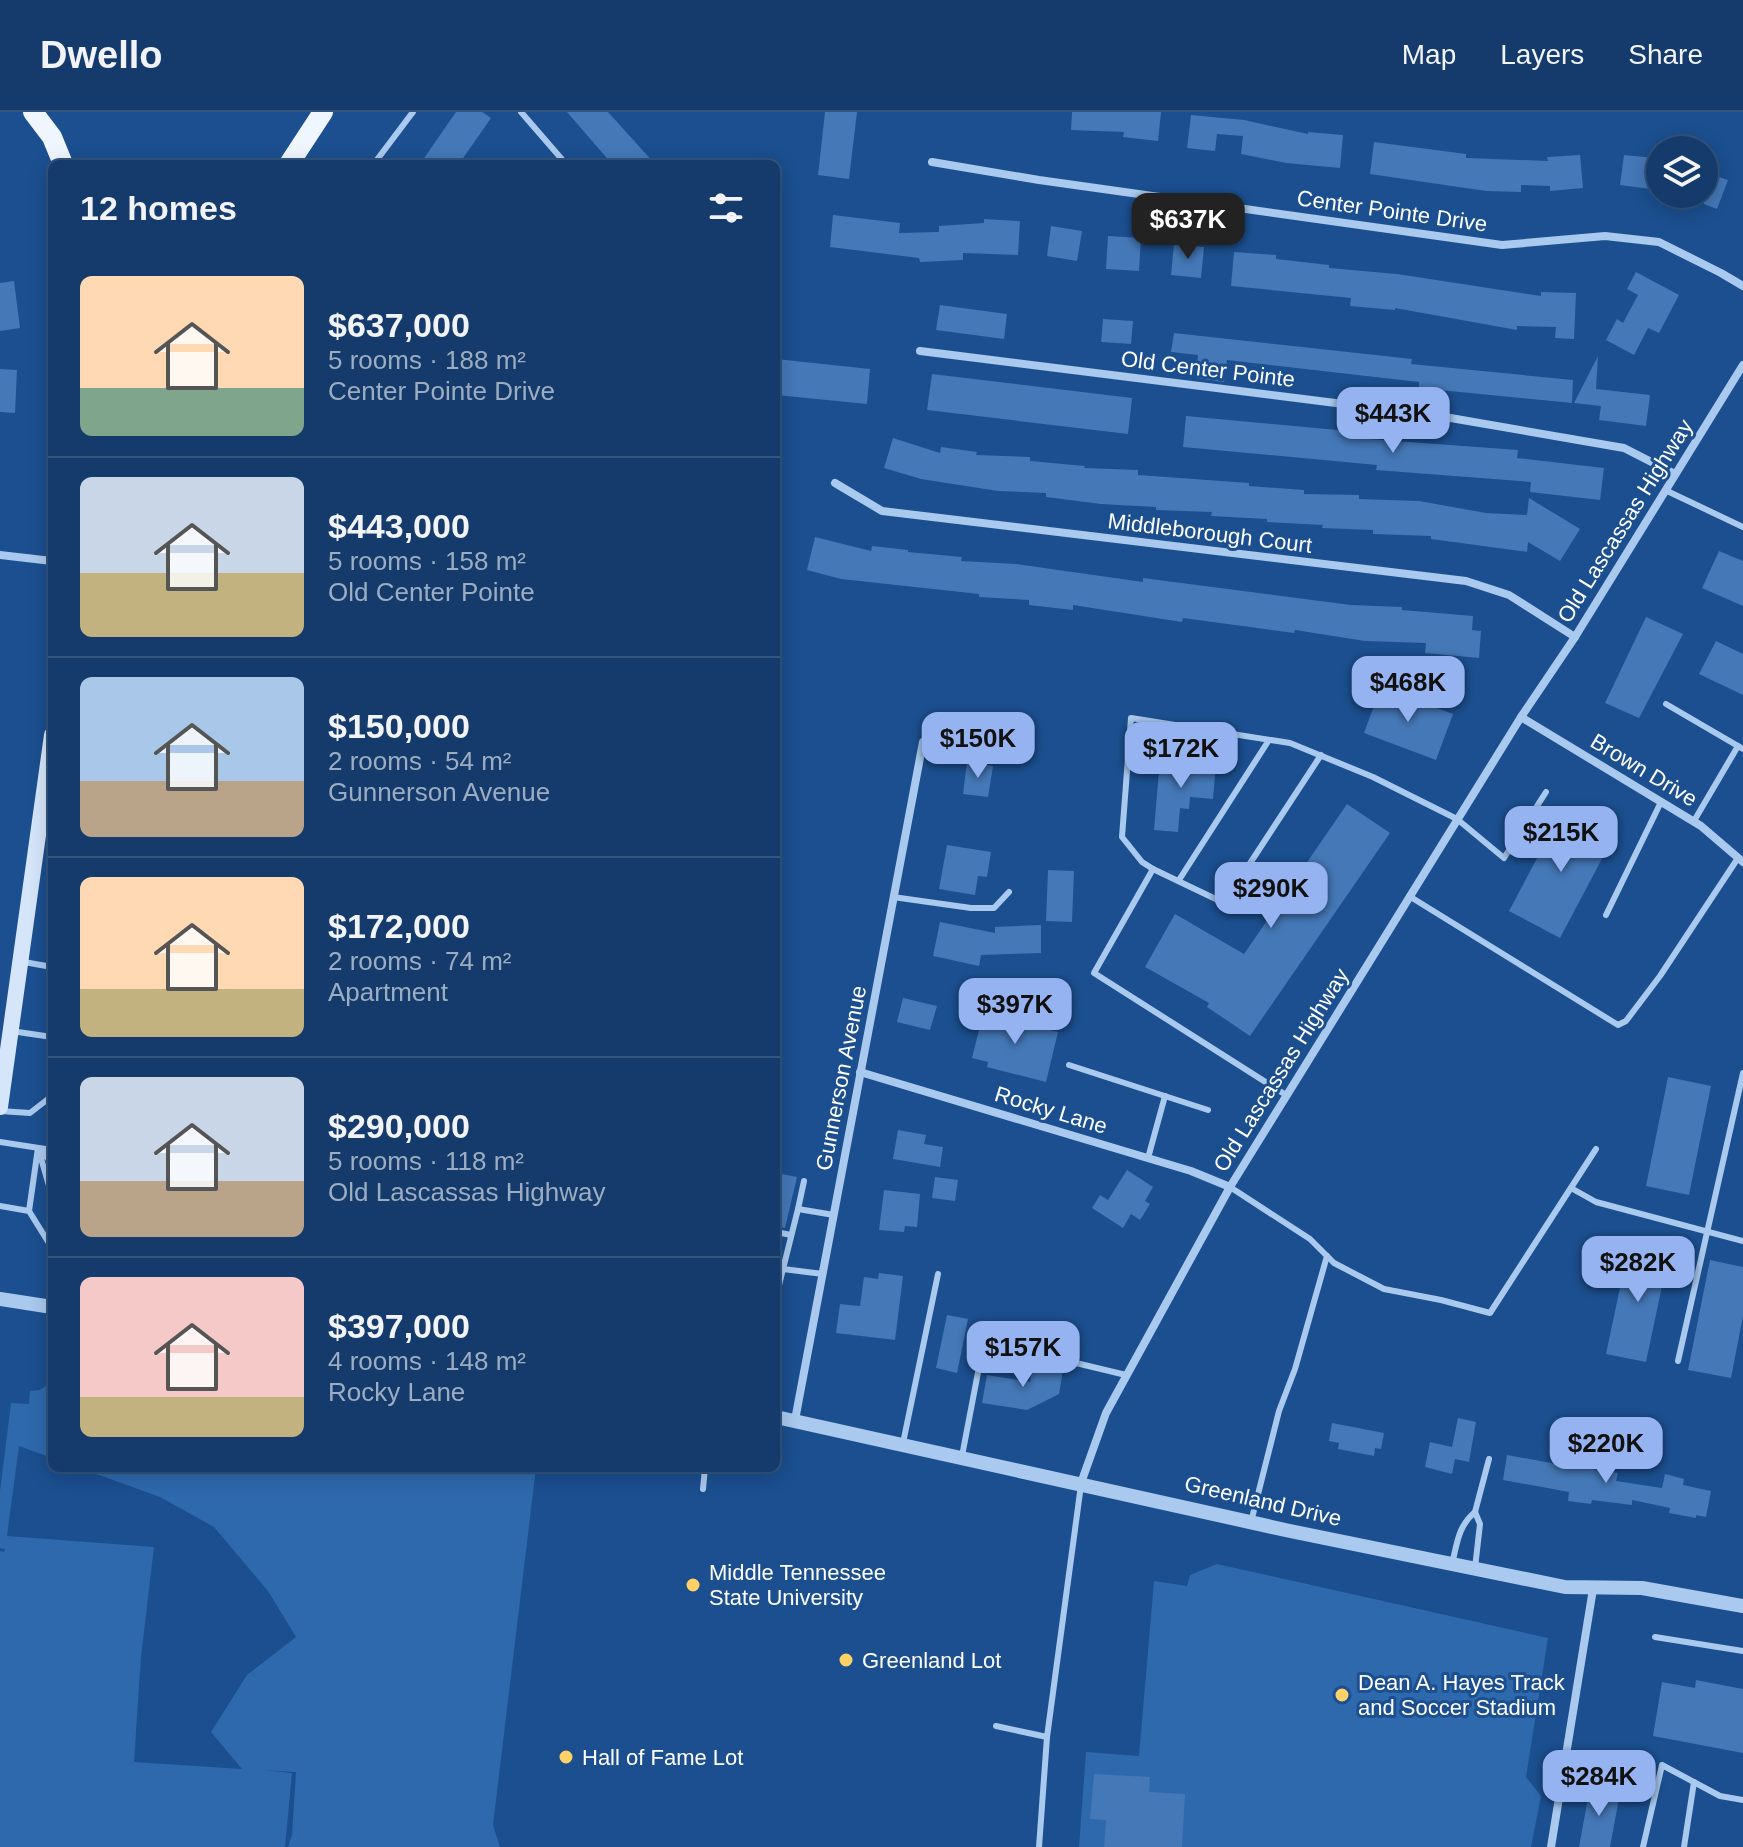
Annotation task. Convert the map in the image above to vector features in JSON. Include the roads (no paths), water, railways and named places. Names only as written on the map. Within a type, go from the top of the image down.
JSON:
[{"type":"main road","points":[[33,112],[52,137],[61,160]]},
{"type":"main road","points":[[292,160],[323,112]]},
{"type":"main road","points":[[0,1109],[2,1077],[48,763]]},
{"type":"street","name":"Center Pointe Drive","points":[[932,162],[1502,245],[1605,236],[1659,242],[1743,286]]},
{"type":"street","name":"Old Center Pointe","points":[[920,351],[1439,416],[1624,448],[1675,474]]},
{"type":"street","name":"Old Lascassas Highway","points":[[1081,1483],[1106,1413],[1230,1187],[1743,365]]},
{"type":"street","name":"Middleborough Court","points":[[835,483],[882,511],[1466,581],[1509,595],[1575,637]]},
{"type":"street","points":[[0,555],[48,561]]},
{"type":"street","name":"Brown Drive","points":[[1521,717],[1694,821],[1740,860]]},
{"type":"street","name":"Gunnerson Avenue","points":[[795,1420],[923,742]]},
{"type":"street","name":"Rocky Lane","points":[[860,1072],[1148,1158],[1230,1187]]},
{"type":"street","points":[[0,1299],[48,1306]]},
{"type":"street","name":"Greenland Drive","points":[[780,1418],[1251,1522],[1565,1587],[1642,1588],[1743,1606]]},
{"type":"street","points":[[1551,1847],[1593,1589]]},
{"type":"lane","points":[[377,160],[413,112]]},
{"type":"lane","points":[[521,112],[563,160]]},
{"type":"lane","points":[[1665,490],[1743,527]]},
{"type":"lane","points":[[1666,704],[1740,747],[1694,821]]},
{"type":"lane","points":[[1321,755],[1224,903],[1142,862],[1122,837],[1131,718],[1290,743],[1321,755],[1373,777],[1457,819],[1504,858],[1546,792]]},
{"type":"lane","points":[[1179,880],[1269,740]]},
{"type":"lane","points":[[1606,915],[1661,802]]},
{"type":"lane","points":[[1409,896],[1618,1025],[1626,1021],[1660,976],[1740,860]]},
{"type":"lane","points":[[1153,869],[1094,973],[1286,1095]]},
{"type":"lane","points":[[893,897],[971,908],[994,908],[1009,892]]},
{"type":"lane","points":[[20,962],[48,966]]},
{"type":"lane","points":[[11,1031],[48,1035]]},
{"type":"lane","points":[[1069,1065],[1208,1110]]},
{"type":"lane","points":[[1678,1361],[1743,1073]]},
{"type":"lane","points":[[1148,1158],[1165,1096]]},
{"type":"lane","points":[[0,1109],[30,1113],[48,1099]]},
{"type":"lane","points":[[0,1142],[48,1149]]},
{"type":"lane","points":[[38,1148],[48,1159]]},
{"type":"lane","points":[[38,1148],[48,1182]]},
{"type":"lane","points":[[38,1148],[29,1211],[48,1242]]},
{"type":"lane","points":[[1230,1187],[1310,1239],[1334,1263],[1384,1289],[1490,1313],[1596,1149]]},
{"type":"lane","points":[[780,1281],[804,1181]]},
{"type":"lane","points":[[1571,1188],[1596,1202],[1743,1241]]},
{"type":"lane","points":[[0,1206],[29,1211]]},
{"type":"lane","points":[[798,1209],[834,1215]]},
{"type":"lane","points":[[780,1233],[791,1235]]},
{"type":"lane","points":[[1251,1522],[1279,1411],[1295,1369],[1327,1256]]},
{"type":"lane","points":[[783,1269],[823,1274]]},
{"type":"lane","points":[[903,1443],[938,1274]]},
{"type":"lane","points":[[962,1456],[984,1341],[1126,1375]]},
{"type":"lane","points":[[1452,1564],[1460,1530],[1464,1521],[1475,1512],[1489,1459]]},
{"type":"lane","points":[[703,1489],[705,1472]]},
{"type":"lane","points":[[1039,1847],[1047,1737],[1081,1483]]},
{"type":"lane","points":[[1475,1512],[1480,1524],[1475,1568]]},
{"type":"lane","points":[[1655,1637],[1743,1651]]},
{"type":"lane","points":[[996,1726],[1047,1737]]},
{"type":"lane","points":[[1643,1847],[1662,1765],[1720,1796],[1743,1800]]},
{"type":"lane","points":[[1684,1847],[1694,1782]]},
{"type":"place","name":"Middle Tennessee State University","points":[[693,1585]]},
{"type":"place","name":"Greenland Lot","points":[[846,1660]]},
{"type":"place","name":"Dean A. Hayes Track and Soccer Stadium","points":[[1342,1695]]},
{"type":"place","name":"Hall of Fame Lot","points":[[566,1757]]}]
